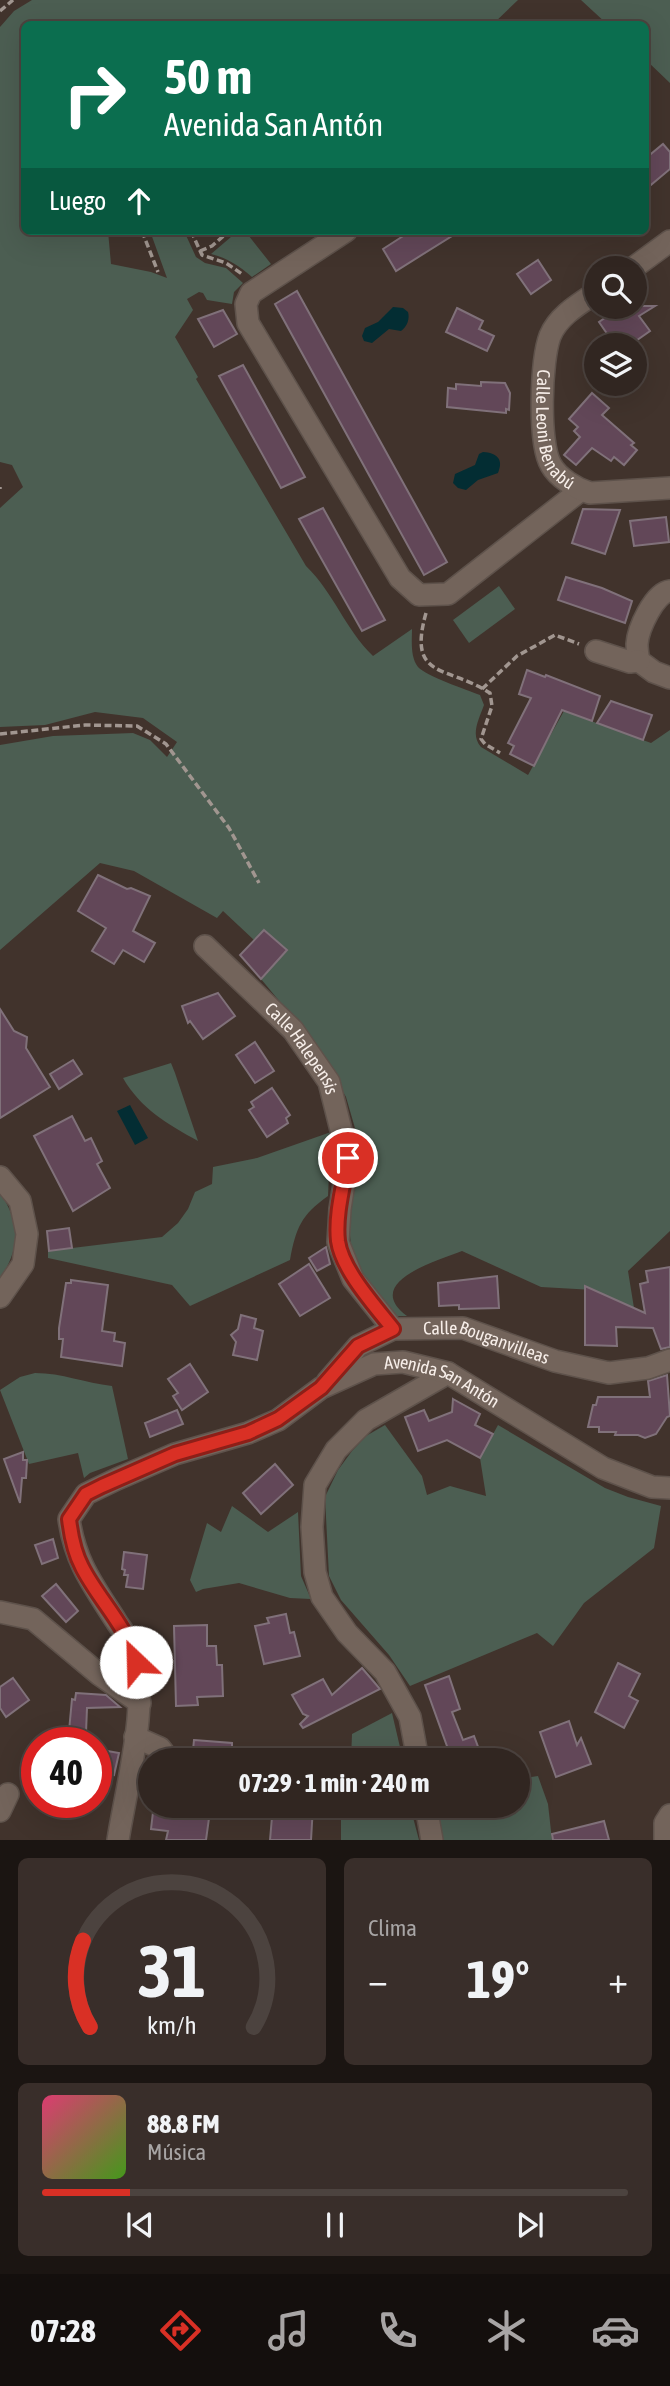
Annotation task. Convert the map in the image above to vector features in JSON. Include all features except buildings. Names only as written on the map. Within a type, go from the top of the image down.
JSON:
[{"type":"street","points":[[340,235],[251,293],[246,304],[248,323],[400,578],[419,595],[448,594],[581,490]]},
{"type":"street","points":[[647,257],[670,241]]},
{"type":"street","name":"Calle Leoni Benabú","points":[[584,301],[558,323],[550,335],[545,354],[544,446],[551,466],[581,490],[600,493],[670,488]]},
{"type":"street","points":[[639,661],[637,643],[653,601],[662,592],[670,591]]},
{"type":"street","points":[[596,651],[630,662],[639,661],[654,672],[670,678]]},
{"type":"street","name":"Calle Halepensis","points":[[205,946],[293,1030],[329,1082],[348,1158],[338,1242],[354,1279],[393,1329]]},
{"type":"street","points":[[0,1177],[20,1201],[27,1234],[23,1264],[0,1297]]},
{"type":"street","name":"Calle Bouganvilleas","points":[[321,1388],[358,1346],[393,1329],[463,1328],[555,1361],[609,1373],[648,1368],[670,1360]]},
{"type":"street","name":"Avenida San Antón","points":[[118,1840],[140,1703],[140,1678],[132,1647],[82,1568],[72,1544],[69,1519],[86,1494],[175,1454],[248,1433],[278,1419],[321,1388],[374,1364],[402,1362],[448,1373],[603,1468],[652,1487],[670,1488]]},
{"type":"street","points":[[416,1748],[410,1717],[385,1672],[347,1633],[322,1597],[314,1572],[312,1527],[315,1485],[336,1450],[366,1420],[448,1373]]},
{"type":"street","points":[[0,1612],[33,1619],[100,1675],[140,1703]]},
{"type":"street","points":[[135,1737],[160,1748]]},
{"type":"street","points":[[666,1840],[665,1823],[670,1815]]},
{"type":"street","points":[[428,1818],[432,1840]]},
{"type":"path","points":[[0,11],[13,0]]},
{"type":"path","points":[[144,235],[158,272]]},
{"type":"path","points":[[193,235],[200,251],[209,259],[226,263],[246,278],[256,290]]},
{"type":"path","points":[[200,251],[212,246],[224,235]]},
{"type":"path","points":[[432,594],[421,630],[421,653],[429,665],[489,693],[492,706],[481,739],[500,753]]},
{"type":"path","points":[[482,689],[517,656],[555,635],[596,651]]},
{"type":"path","points":[[0,734],[85,725],[136,726],[166,744],[229,828],[259,883]]},
{"type":"green space","points":[[32,0],[518,0],[496,21],[21,21],[21,235],[108,235],[111,264],[167,278],[151,235],[186,235],[196,257],[205,263],[226,268],[243,283],[234,292],[232,304],[207,300],[203,293],[199,292],[187,299],[193,310],[175,337],[198,377],[196,379],[306,566],[363,645],[373,656],[412,629],[415,663],[422,671],[480,695],[484,705],[476,737],[481,747],[528,775],[564,711],[651,743],[670,730],[670,1231],[628,1271],[634,1308],[594,1290],[541,1287],[462,1251],[422,1267],[398,1283],[393,1293],[395,1304],[407,1316],[393,1316],[374,1296],[352,1257],[348,1214],[361,1149],[346,1097],[319,1049],[261,979],[287,951],[264,930],[254,940],[223,911],[217,918],[134,871],[100,863],[0,950],[0,745],[53,736],[133,733],[150,740],[167,757],[177,742],[143,718],[95,712],[45,725],[0,727],[0,508],[23,487],[12,465],[0,462],[0,27],[14,11]]},
{"type":"green space","points":[[581,0],[670,0],[670,83],[649,63],[649,21],[604,21]]},
{"type":"green space","points":[[233,235],[248,235],[271,264],[252,277],[233,263],[211,254]]},
{"type":"green space","points":[[499,586],[515,609],[469,643],[453,620]]},
{"type":"green space","points":[[171,1063],[198,1141],[165,1122],[146,1107],[123,1078]]},
{"type":"green space","points":[[331,1132],[328,1196],[301,1223],[290,1260],[190,1306],[172,1285],[48,1258],[48,1251],[162,1237],[178,1223],[195,1192],[212,1184],[213,1167],[257,1158]]},
{"type":"green space","points":[[0,1192],[11,1214],[15,1245],[0,1279]]},
{"type":"green space","points":[[35,1373],[112,1386],[128,1459],[90,1473],[84,1478],[78,1453],[29,1464],[0,1390],[20,1377]]},
{"type":"green space","points":[[385,1425],[422,1476],[427,1495],[450,1486],[486,1496],[480,1458],[498,1425],[605,1488],[661,1506],[654,1548],[584,1603],[553,1646],[537,1633],[410,1686],[389,1655],[341,1600],[329,1576],[325,1497],[338,1470],[352,1451],[366,1436]]},
{"type":"green space","points":[[232,1506],[268,1532],[298,1512],[301,1576],[311,1599],[290,1598],[239,1583],[196,1592],[190,1580],[207,1523],[221,1532]]},
{"type":"green space","points":[[392,1713],[400,1748],[351,1748],[352,1734]]},
{"type":"green space","points":[[538,1776],[548,1804],[552,1840],[443,1840],[439,1818],[530,1818],[530,1777]]},
{"type":"green space","points":[[341,1818],[413,1818],[419,1840],[341,1840]]},
{"type":"water","points":[[393,307],[403,308],[408,312],[405,327],[401,331],[389,329],[372,343],[364,341],[362,336],[365,328],[378,322]]},
{"type":"water","points":[[483,452],[500,460],[498,473],[478,480],[466,490],[458,488],[453,483],[455,474],[475,465],[479,454]]},
{"type":"water","points":[[130,1105],[148,1138],[135,1145],[117,1111]]},
{"type":"route","points":[[136,1662],[132,1647],[82,1568],[72,1544],[69,1519],[86,1494],[102,1486],[175,1454],[248,1433],[278,1419],[321,1388],[358,1346],[393,1329],[354,1279],[338,1242],[348,1158]]}]
